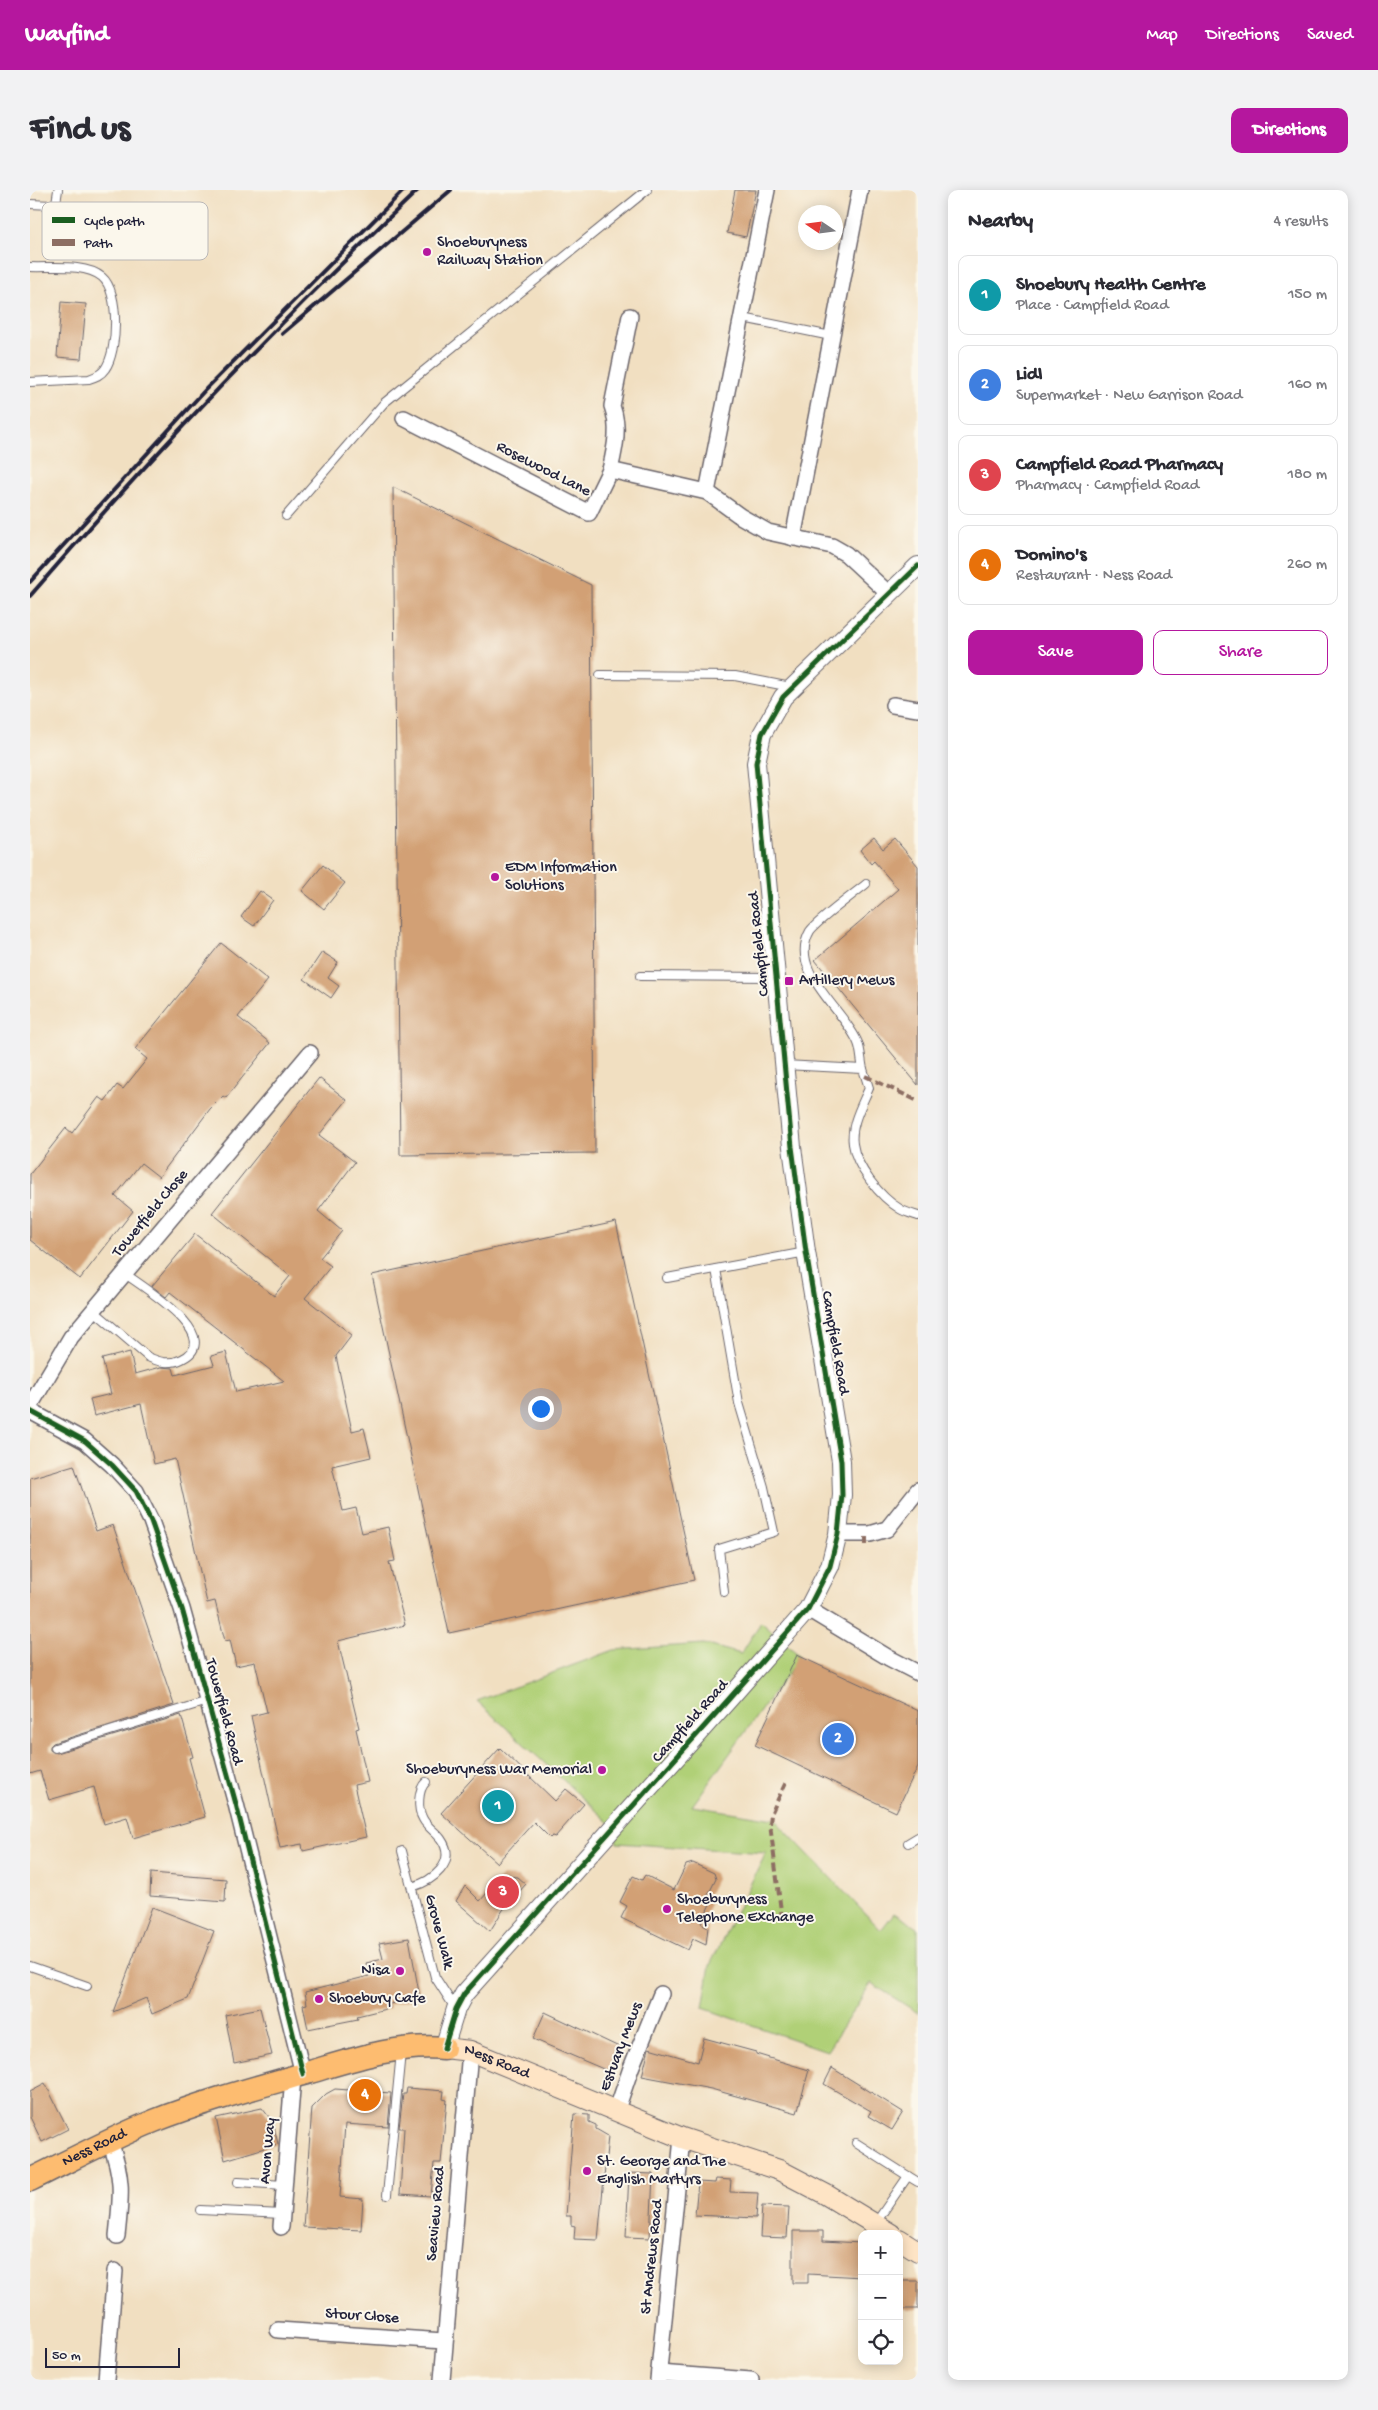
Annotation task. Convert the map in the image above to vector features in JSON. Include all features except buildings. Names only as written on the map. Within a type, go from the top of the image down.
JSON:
[{"type":"main road","name":"Ness Road","points":[[30,2180],[154,2121],[351,2060],[420,2046],[470,2051],[682,2138],[779,2170],[825,2194],[883,2229]]},
{"type":"main road","points":[[903,2242],[918,2251]]},
{"type":"street","points":[[707,492],[767,190]]},
{"type":"street","points":[[792,538],[860,190]]},
{"type":"street","points":[[610,470],[617,434],[617,420],[612,406],[630,316]]},
{"type":"street","name":"Rosewood Lane","points":[[404,418],[589,513],[610,470],[707,492],[754,526],[768,532],[832,546],[846,554],[889,594]]},
{"type":"street","name":"Campfield Road","points":[[444,2048],[456,2009],[464,1994],[808,1609],[830,1566],[838,1534],[842,1495],[841,1461],[806,1252],[784,1065],[756,762],[768,721],[792,687],[918,566]]},
{"type":"street","points":[[893,705],[918,709]]},
{"type":"street","name":"Towerfield Close","points":[[30,1406],[71,1337],[310,1053]]},
{"type":"street","name":"Towerfield Road","points":[[30,1411],[85,1441],[112,1465],[136,1491],[151,1521],[182,1609],[236,1804],[298,2076]]},
{"type":"street","points":[[838,1534],[870,1534],[887,1529],[918,1490]]},
{"type":"street","points":[[808,1609],[889,1658],[918,1672]]},
{"type":"street","name":"Estuary Mews","points":[[616,2112],[631,2068],[661,1994]]},
{"type":"street","name":"Seaview Road","points":[[442,2380],[470,2051]]},
{"type":"street","name":"Avon Way","points":[[281,2221],[298,2076]]},
{"type":"street","name":"St Andrews Road","points":[[658,2376],[682,2138]]},
{"type":"street","points":[[110,2142],[119,2165],[121,2182],[117,2236]]},
{"type":"street","points":[[106,2380],[115,2271]]},
{"type":"street","name":"Stour Close","points":[[278,2330],[444,2340]]},
{"type":"street","points":[[658,2376],[751,2380]]},
{"type":"lane","points":[[286,516],[384,403],[647,190]]},
{"type":"lane","points":[[30,267],[85,269],[101,276],[107,282],[112,293],[115,318],[111,353],[106,369],[97,376],[89,380],[30,382]]},
{"type":"lane","points":[[743,318],[831,336]]},
{"type":"lane","points":[[600,675],[735,676],[792,687]]},
{"type":"lane","points":[[866,884],[811,930],[806,941],[807,963],[813,979],[858,1042],[863,1069],[870,1088],[856,1121],[853,1143],[858,1164],[875,1186],[900,1209],[918,1216]]},
{"type":"lane","points":[[640,976],[776,977]]},
{"type":"lane","points":[[784,1065],[863,1069]]},
{"type":"lane","points":[[667,1278],[806,1252]]},
{"type":"lane","points":[[716,1269],[739,1403],[764,1486],[774,1532],[719,1549],[724,1592]]},
{"type":"lane","points":[[93,1310],[148,1357],[157,1362],[182,1359],[192,1350],[195,1343],[194,1332],[186,1321],[124,1273]]},
{"type":"lane","points":[[54,1748],[207,1701]]},
{"type":"lane","name":"Grove Walk","points":[[412,1887],[428,1882],[434,1877],[444,1862],[446,1853],[443,1842],[421,1817],[419,1804],[426,1782]]},
{"type":"lane","points":[[908,1843],[918,1837]]},
{"type":"lane","name":"Grove Walk","points":[[402,1851],[435,1977],[456,2009]]},
{"type":"lane","points":[[30,1966],[87,1986]]},
{"type":"lane","points":[[387,2195],[401,2050]]},
{"type":"lane","points":[[856,2142],[918,2182]]},
{"type":"lane","points":[[883,2229],[908,2176]]},
{"type":"lane","points":[[238,2182],[284,2185]]},
{"type":"lane","points":[[200,2210],[281,2221]]},
{"type":"green space","points":[[761,1622],[800,1656],[692,1806],[774,1819],[881,1930],[894,1913],[918,1928],[918,2013],[871,1983],[827,2051],[703,2008],[710,1965],[766,1853],[617,1843],[613,1826],[477,1701],[614,1650],[704,1644],[741,1654]]},
{"type":"railway","points":[[30,582],[206,389],[404,190]]},
{"type":"railway","points":[[30,596],[123,491],[219,388],[318,287],[418,190]]},
{"type":"railway","points":[[282,334],[451,190]]},
{"type":"marked path","points":[[865,1076],[918,1101]]},
{"type":"marked path","points":[[866,1534],[866,1545]]},
{"type":"marked path","points":[[782,1919],[770,1824],[771,1814],[786,1782]]},
{"type":"cycle path","points":[[444,2048],[456,2009],[464,1994],[808,1609],[830,1566],[838,1534],[842,1495],[841,1461],[806,1252],[792,1147],[756,763],[762,734],[783,697],[918,566]]},
{"type":"cycle path","points":[[30,1411],[85,1441],[112,1465],[136,1491],[151,1521],[182,1609],[236,1804],[303,2074]]},
{"type":"place","name":"Shoeburyness Railway Station","points":[[427,252]]},
{"type":"place","name":"EDM Information Solutions","points":[[495,877]]},
{"type":"place","name":"Artillery Mews","points":[[789,981]]},
{"type":"place","name":"Lidl","points":[[838,1739]]},
{"type":"place","name":"Shoeburyness War Memorial","points":[[602,1770]]},
{"type":"place","name":"Shoebury Health Centre","points":[[498,1806]]},
{"type":"place","name":"Campfield Road Pharmacy","points":[[503,1892]]},
{"type":"place","name":"Shoeburyness Telephone Exchange","points":[[667,1909]]},
{"type":"place","name":"Nisa","points":[[400,1971]]},
{"type":"place","name":"Shoebury Cafe","points":[[319,1999]]},
{"type":"place","name":"Domino's","points":[[365,2095]]},
{"type":"place","name":"St. George and The English Martyrs","points":[[587,2171]]}]
